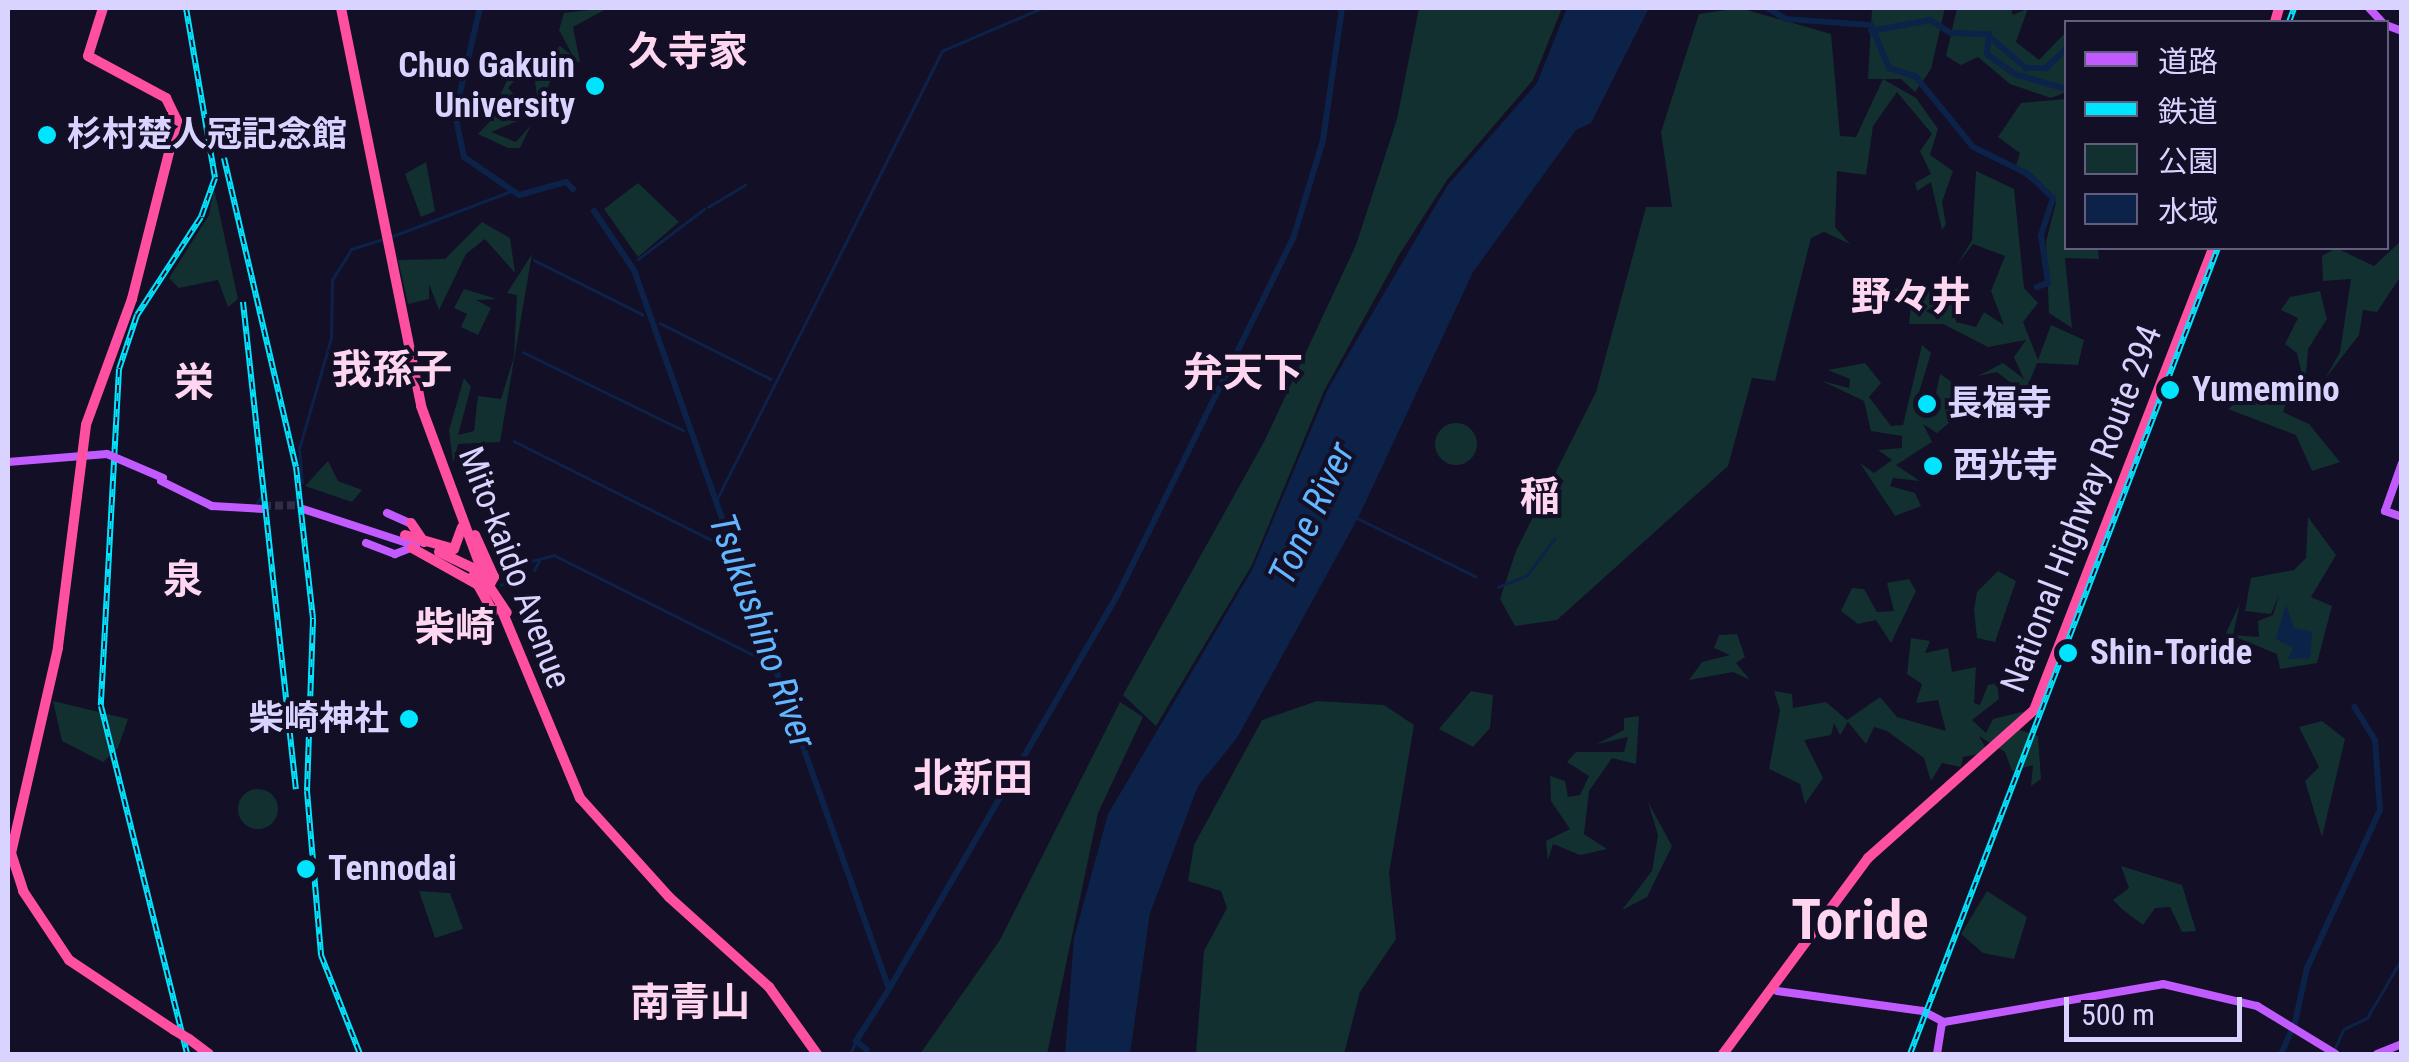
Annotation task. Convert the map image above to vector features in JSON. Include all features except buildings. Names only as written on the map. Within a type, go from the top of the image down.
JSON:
[{"type":"highway","points":[[103,8],[88,56],[166,98],[177,119],[82,453],[58,648],[11,852],[23,891],[69,960],[209,1054]]},
{"type":"highway","name":"Mito-kaido Avenue","points":[[343,8],[421,406],[490,585]]},
{"type":"highway","name":"Mito-kaido Avenue","points":[[343,8],[424,406],[494,604],[577,804],[667,901],[767,989],[815,1054]]},
{"type":"highway","name":"National Highway Route 294","points":[[1724,1054],[1779,992],[1880,846],[2034,710],[2211,250]]},
{"type":"highway","points":[[413,543],[453,549],[464,540],[442,464]]},
{"type":"highway","points":[[411,523],[413,543],[476,589],[490,588],[494,574],[467,522]]},
{"type":"highway","points":[[413,543],[449,556],[476,574],[507,613],[537,703]]},
{"type":"highway","points":[[413,543],[449,556]]},
{"type":"highway","points":[[413,543],[476,574],[494,604]]},
{"type":"highway","name":"Mito-kaido Avenue","points":[[494,604],[586,806],[669,897],[769,986],[815,1054]]},
{"type":"main road","points":[[8,463],[82,453],[107,456],[212,506],[264,507]]},
{"type":"main road","points":[[2402,464],[2384,511],[2402,517]]},
{"type":"main road","points":[[303,507],[380,529],[413,543]]},
{"type":"main road","points":[[387,513],[411,523]]},
{"type":"main road","points":[[380,529],[399,543],[390,553]]},
{"type":"main road","points":[[366,543],[390,553],[413,543]]},
{"type":"main road","points":[[1779,992],[1923,1011],[1942,1022],[2162,984],[2257,1006],[2336,1054]]},
{"type":"main road","points":[[1937,1054],[1942,1022]]},
{"type":"main road","points":[[2378,1054],[2402,1044]]},
{"type":"green space","points":[[608,8],[573,27],[580,62],[559,61],[539,108],[533,69],[560,46],[573,56],[559,30],[564,13]]},
{"type":"green space","points":[[1419,8],[1562,8],[1533,80],[1447,180],[1399,255],[1324,391],[1252,565],[1156,726],[1123,695],[1265,440],[1356,245],[1397,119]]},
{"type":"green space","points":[[1740,8],[1831,34],[1840,136],[1856,137],[1883,79],[1916,98],[1938,129],[1930,155],[1953,171],[1942,202],[1946,224],[1942,230],[1931,182],[1917,191],[1915,183],[1931,174],[1920,151],[1932,134],[1897,92],[1873,126],[1866,175],[1837,171],[1835,227],[1850,244],[1824,232],[1811,238],[1775,381],[1752,378],[1728,466],[1557,620],[1515,626],[1500,599],[1516,551],[1596,392],[1646,207],[1672,207],[1661,132],[1699,14]]},
{"type":"green space","points":[[1872,8],[1945,8],[1931,69],[1915,92],[1901,79],[1868,79]]},
{"type":"green space","points":[[1957,8],[2011,8],[2013,15],[2028,8],[2016,42],[2039,60],[2064,34],[2064,93],[2051,98],[2010,84],[1978,57],[1961,65],[1946,56]]},
{"type":"green space","points":[[515,65],[520,74],[508,88],[522,103],[520,120],[491,132],[516,142],[531,125],[520,148],[508,148],[478,134],[499,112],[511,115],[499,97]]},
{"type":"green space","points":[[2064,99],[2064,250],[2098,250],[2099,259],[2065,258],[2072,328],[2049,313],[2046,242],[2056,202],[2015,168],[2020,153],[1998,137],[2021,103]]},
{"type":"green space","points":[[426,162],[435,211],[421,217],[405,174]]},
{"type":"green space","points":[[1976,171],[2014,189],[2024,288],[2038,303],[2023,322],[2038,360],[2051,325],[2084,340],[2078,365],[2037,363],[2017,413],[2016,387],[1997,372],[1978,376],[2003,363],[2024,379],[2014,357],[2026,340],[1988,347],[1943,324],[1909,324],[1911,304],[1893,289],[1923,288],[1953,306],[1956,322],[1976,327],[1984,312],[2004,325],[1991,291],[2005,256],[1973,244],[1957,265],[1972,240]]},
{"type":"green space","points":[[638,183],[679,222],[638,257],[604,209]]},
{"type":"green space","points":[[214,188],[238,299],[228,307],[218,280],[179,288],[169,278],[209,215]]},
{"type":"green space","points":[[482,222],[510,238],[515,273],[485,239],[466,254],[439,310],[429,284],[429,299],[408,304],[398,260],[445,259]]},
{"type":"green space","points":[[2401,241],[2401,276],[2377,312],[2363,310],[2359,335],[2325,379],[2340,352],[2351,279],[2323,281],[2322,256],[2340,250],[2374,266]]},
{"type":"green space","points":[[532,254],[500,442],[458,444],[453,463],[449,430],[464,378],[471,387],[458,435],[474,431],[478,396],[501,399],[514,357],[517,295],[507,293]]},
{"type":"green space","points":[[464,289],[497,299],[476,300],[491,308],[478,335],[461,327],[467,314],[454,308]]},
{"type":"green space","points":[[2320,291],[2327,319],[2308,349],[2305,388],[2297,353],[2285,344],[2298,318],[2281,310],[2290,297]]},
{"type":"green space","points":[[1922,345],[1931,353],[1916,402],[1934,403],[1940,374],[1956,385],[1957,416],[1937,433],[1923,424],[1932,442],[1896,465],[1920,481],[1893,478],[1890,486],[1915,493],[1921,506],[1895,516],[1860,463],[1874,473],[1892,460],[1878,450],[1902,448],[1902,436],[1871,431],[1864,401],[1822,381],[1849,388],[1850,379],[1828,370],[1865,363],[1881,383],[1869,397],[1891,426],[1903,425]]},
{"type":"green space","points":[[2255,387],[2288,398],[2283,412],[2309,424],[2340,462],[2312,471],[2296,435],[2228,409]]},
{"type":"green space","points":[[1456,423],[1471,429],[1477,444],[1471,459],[1456,465],[1441,459],[1435,444],[1441,429]]},
{"type":"green space","points":[[328,461],[338,481],[362,490],[352,502],[305,486]]},
{"type":"green space","points":[[2308,517],[2336,555],[2311,597],[2332,606],[2317,663],[2280,669],[2277,654],[2226,633],[2240,603],[2233,635],[2259,637],[2258,621],[2273,615],[2279,595],[2271,614],[2245,611],[2251,578],[2294,570],[2306,558]]},
{"type":"green space","points":[[1998,571],[2016,581],[1995,642],[1977,638],[1974,610],[1977,592]]},
{"type":"green space","points":[[1909,579],[1916,591],[1891,643],[1876,620],[1858,624],[1841,611],[1852,588],[1864,589],[1877,612],[1894,611],[1887,583]]},
{"type":"green space","points":[[1737,634],[1745,657],[1736,663],[1750,680],[1733,672],[1689,680],[1702,662],[1730,655],[1714,648],[1719,635]]},
{"type":"green space","points":[[1911,638],[1930,641],[1925,653],[1948,648],[1952,672],[1976,667],[1974,703],[1980,705],[1988,685],[1997,683],[1999,699],[1972,720],[1986,733],[1993,719],[2030,710],[2017,729],[2038,736],[2041,779],[2031,786],[2033,765],[2012,771],[2005,752],[1979,736],[1988,752],[1963,757],[1961,767],[1942,763],[1931,781],[1924,758],[1887,731],[1874,727],[1866,744],[1848,722],[1840,735],[1834,723],[1831,735],[1804,740],[1823,778],[1805,804],[1800,784],[1769,769],[1780,710],[1774,691],[1792,694],[1793,708],[1826,702],[1847,720],[1880,697],[1897,717],[1946,731],[1938,700],[1916,703],[1922,684],[1907,674]]},
{"type":"green space","points":[[1471,691],[1493,695],[1490,728],[1473,747],[1439,729]]},
{"type":"green space","points":[[53,701],[128,719],[118,748],[103,762],[62,741]]},
{"type":"green space","points":[[1317,701],[1384,705],[1414,725],[1389,873],[1396,939],[1360,992],[1344,1054],[1196,1054],[1204,951],[1227,908],[1221,891],[1188,881],[1194,845],[1262,720]]},
{"type":"green space","points":[[1120,702],[1143,717],[1098,813],[1047,1054],[920,1054],[1000,940]]},
{"type":"green space","points":[[1639,716],[1636,764],[1612,758],[1589,791],[1584,834],[1607,849],[1580,855],[1553,844],[1548,860],[1546,841],[1570,829],[1551,801],[1550,776],[1565,781],[1568,797],[1580,795],[1589,776],[1567,762],[1576,752],[1624,752],[1628,737],[1597,744],[1624,730],[1624,718]]},
{"type":"green space","points":[[2322,721],[2345,739],[2322,837],[2305,781],[2319,767],[2299,727]]},
{"type":"green space","points":[[258,789],[272,795],[278,809],[272,823],[258,829],[244,823],[238,809],[244,795]]},
{"type":"green space","points":[[1648,802],[1672,846],[1647,897],[1622,910],[1652,871],[1658,835]]},
{"type":"green space","points":[[2121,866],[2182,885],[2196,931],[2182,932],[2170,907],[2155,908],[2143,925],[2123,910],[2113,900],[2129,888]]},
{"type":"green space","points":[[419,891],[450,893],[463,929],[435,938]]},
{"type":"green space","points":[[1987,891],[2027,917],[2014,959],[1983,953],[1961,934]]},
{"type":"water","name":"Tone River","points":[[1567,8],[1649,8],[1591,123],[1576,130],[1473,272],[1359,516],[1237,738],[1198,786],[1150,913],[1130,1054],[1065,1054],[1074,938],[1108,814],[1252,570],[1328,389],[1447,186],[1537,83]]},
{"type":"water","points":[[2286,605],[2294,628],[2312,632],[2310,658],[2288,659],[2293,648],[2276,639]]},
{"type":"waterway","name":"Tsukushino River","points":[[480,8],[455,114],[464,157],[519,195],[566,182],[573,189]]},
{"type":"waterway","points":[[716,501],[942,51],[1042,8]]},
{"type":"waterway","points":[[889,989],[1118,594],[1293,239],[1323,140],[1342,8]]},
{"type":"waterway","points":[[1767,8],[1786,19],[1871,25],[1889,68],[1916,77],[1973,147],[2028,174],[2053,198],[2041,235],[2048,283],[2037,287]]},
{"type":"waterway","points":[[1871,31],[1930,20],[1951,33],[1989,34],[1987,54],[2015,74],[2064,88]]},
{"type":"waterway","points":[[1992,39],[2026,68],[2046,68],[2064,51]]},
{"type":"waterway","points":[[708,207],[745,185]]},
{"type":"waterway","points":[[393,236],[509,192]]},
{"type":"waterway","points":[[638,259],[704,209]]},
{"type":"waterway","name":"Tsukushino River","points":[[594,211],[634,270],[889,989],[856,1041],[867,1050]]},
{"type":"waterway","points":[[302,483],[299,449],[331,338],[332,280],[351,249],[381,240]]},
{"type":"waterway","points":[[534,260],[642,314]]},
{"type":"waterway","points":[[660,323],[771,379]]},
{"type":"waterway","points":[[523,352],[683,430]]},
{"type":"waterway","points":[[514,441],[724,546]]},
{"type":"waterway","points":[[256,504],[263,494]]},
{"type":"waterway","name":"Tone River","points":[[1355,517],[1475,576]]},
{"type":"waterway","points":[[1498,587],[1527,575],[1555,538]]},
{"type":"waterway","points":[[528,562],[554,555],[766,661]]},
{"type":"waterway","points":[[534,570],[539,561]]},
{"type":"waterway","points":[[501,585],[516,578]]},
{"type":"waterway","points":[[2294,1027],[2307,968],[2380,810],[2375,740],[2354,707]]},
{"type":"waterway","points":[[2334,1050],[2344,1029],[2367,1018],[2402,958]]},
{"type":"waterway","points":[[2281,1054],[2292,1029]]},
{"type":"waterway","points":[[850,1054],[856,1041]]},
{"type":"tunnel","points":[[263,506],[303,505]]},
{"type":"railway","points":[[186,8],[215,178],[201,217],[137,315],[119,369],[101,706],[187,1054]]},
{"type":"railway","points":[[2290,20],[2294,8]]},
{"type":"railway","points":[[224,158],[296,467],[313,619],[307,791],[321,955],[360,1054]]},
{"type":"railway","points":[[1910,1054],[2217,250]]},
{"type":"railway","points":[[243,302],[296,789]]},
{"type":"place","name":"Chuo Gakuin University","points":[[595,86]]},
{"type":"place","name":"杉村楚人冠記念館","points":[[47,135]]},
{"type":"place","name":"Yumemino","points":[[2170,390]]},
{"type":"place","name":"長福寺","points":[[1927,404]]},
{"type":"place","name":"西光寺","points":[[1933,466]]},
{"type":"place","name":"Shin-Toride","points":[[2068,653]]},
{"type":"place","name":"柴崎神社","points":[[409,719]]},
{"type":"place","name":"Tennodai","points":[[306,869]]},
{"type":"district","name":"久寺家","points":[[688,52]]},
{"type":"district","name":"野々井","points":[[1911,297]]},
{"type":"district","name":"我孫子","points":[[392,370]]},
{"type":"district","name":"弁天下","points":[[1243,373]]},
{"type":"district","name":"栄","points":[[194,383]]},
{"type":"district","name":"稲","points":[[1540,497]]},
{"type":"district","name":"泉","points":[[183,580]]},
{"type":"district","name":"柴崎","points":[[455,628]]},
{"type":"district","name":"北新田","points":[[973,779]]},
{"type":"district","name":"Toride","points":[[1860,921]]},
{"type":"district","name":"南青山","points":[[690,1003]]}]
